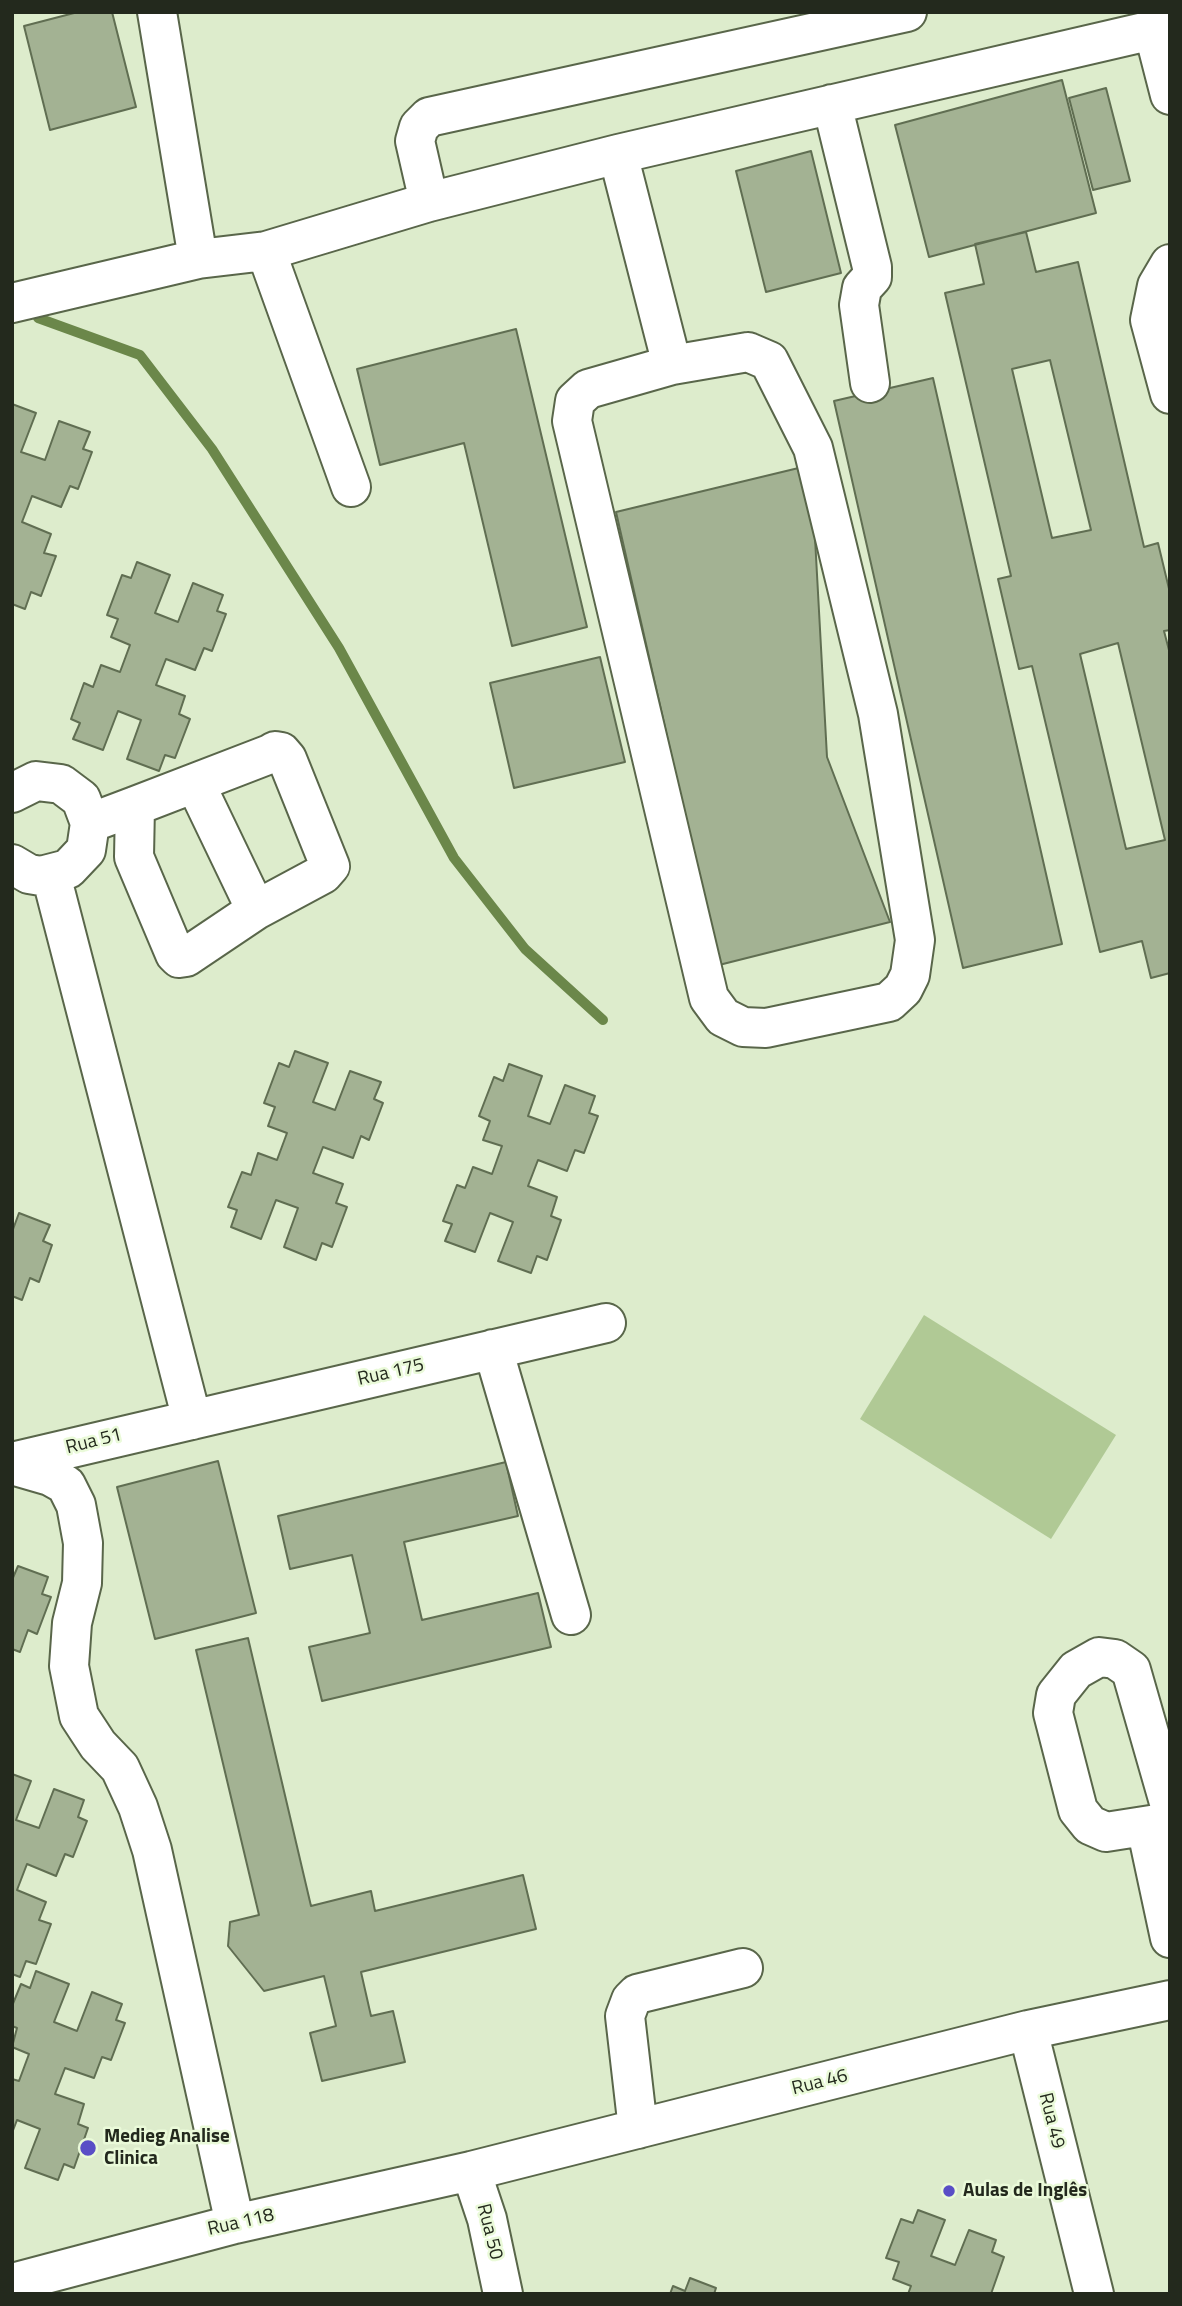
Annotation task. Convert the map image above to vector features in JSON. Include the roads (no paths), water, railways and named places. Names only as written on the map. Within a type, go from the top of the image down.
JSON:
[{"type":"street","points":[[156,12],[198,259]]},
{"type":"street","points":[[429,202],[415,141],[419,127],[429,117],[907,12]]},
{"type":"street","points":[[12,303],[198,259],[266,251],[429,202],[618,154],[1164,24],[1170,95]]},
{"type":"street","points":[[832,104],[872,267],[872,277],[862,288],[859,305],[870,383]]},
{"type":"street","points":[[618,154],[672,365]]},
{"type":"street","points":[[266,251],[351,487]]},
{"type":"street","points":[[1170,264],[1154,294],[1150,320],[1170,394]]},
{"type":"street","points":[[748,352],[769,361],[813,448],[877,714],[915,940],[910,975],[903,989],[889,1002],[765,1028],[743,1027],[723,1017],[709,998],[572,421],[575,401],[588,389],[672,365],[748,352]]},
{"type":"street","points":[[90,823],[275,751],[281,752],[287,759],[330,866],[323,874],[256,910],[186,957],[179,958],[134,857],[135,806]]},
{"type":"street","points":[[12,793],[36,781],[61,784],[81,799],[90,823],[86,850],[68,869],[51,875],[29,874],[12,864]]},
{"type":"street","points":[[195,783],[256,910]]},
{"type":"street","points":[[51,875],[184,1422]]},
{"type":"street","name":"Rua 175","points":[[184,1422],[606,1323]]},
{"type":"street","points":[[493,1349],[571,1615]]},
{"type":"street","name":"Rua 51","points":[[12,1464],[184,1422]]},
{"type":"street","points":[[76,1505],[84,1477],[110,1447],[137,1432]]},
{"type":"street","points":[[12,1464],[50,1476],[66,1485],[76,1505],[83,1543],[82,1583],[72,1623],[69,1666],[79,1716],[97,1745],[120,1768],[138,1807],[152,1850],[234,2224]]},
{"type":"street","points":[[1162,1818],[1170,1938]]},
{"type":"street","points":[[638,2129],[625,2016],[631,2000],[637,1994],[743,1968]]},
{"type":"street","name":"Rua 46","points":[[471,2171],[1028,2031],[1170,2000]]},
{"type":"street","name":"Rua 49","points":[[1028,2031],[1094,2294]]},
{"type":"street","name":"Rua 118","points":[[12,2283],[234,2224],[471,2171]]},
{"type":"street","name":"Rua 50","points":[[471,2171],[487,2219],[503,2294]]},
{"type":"waterway","points":[[38,318],[140,355],[212,449],[339,648],[454,858],[525,949],[603,1020]]},
{"type":"place","name":"Medieg Analise Clinica","points":[[88,2148]]},
{"type":"place","name":"Aulas de Inglês","points":[[949,2191]]}]
